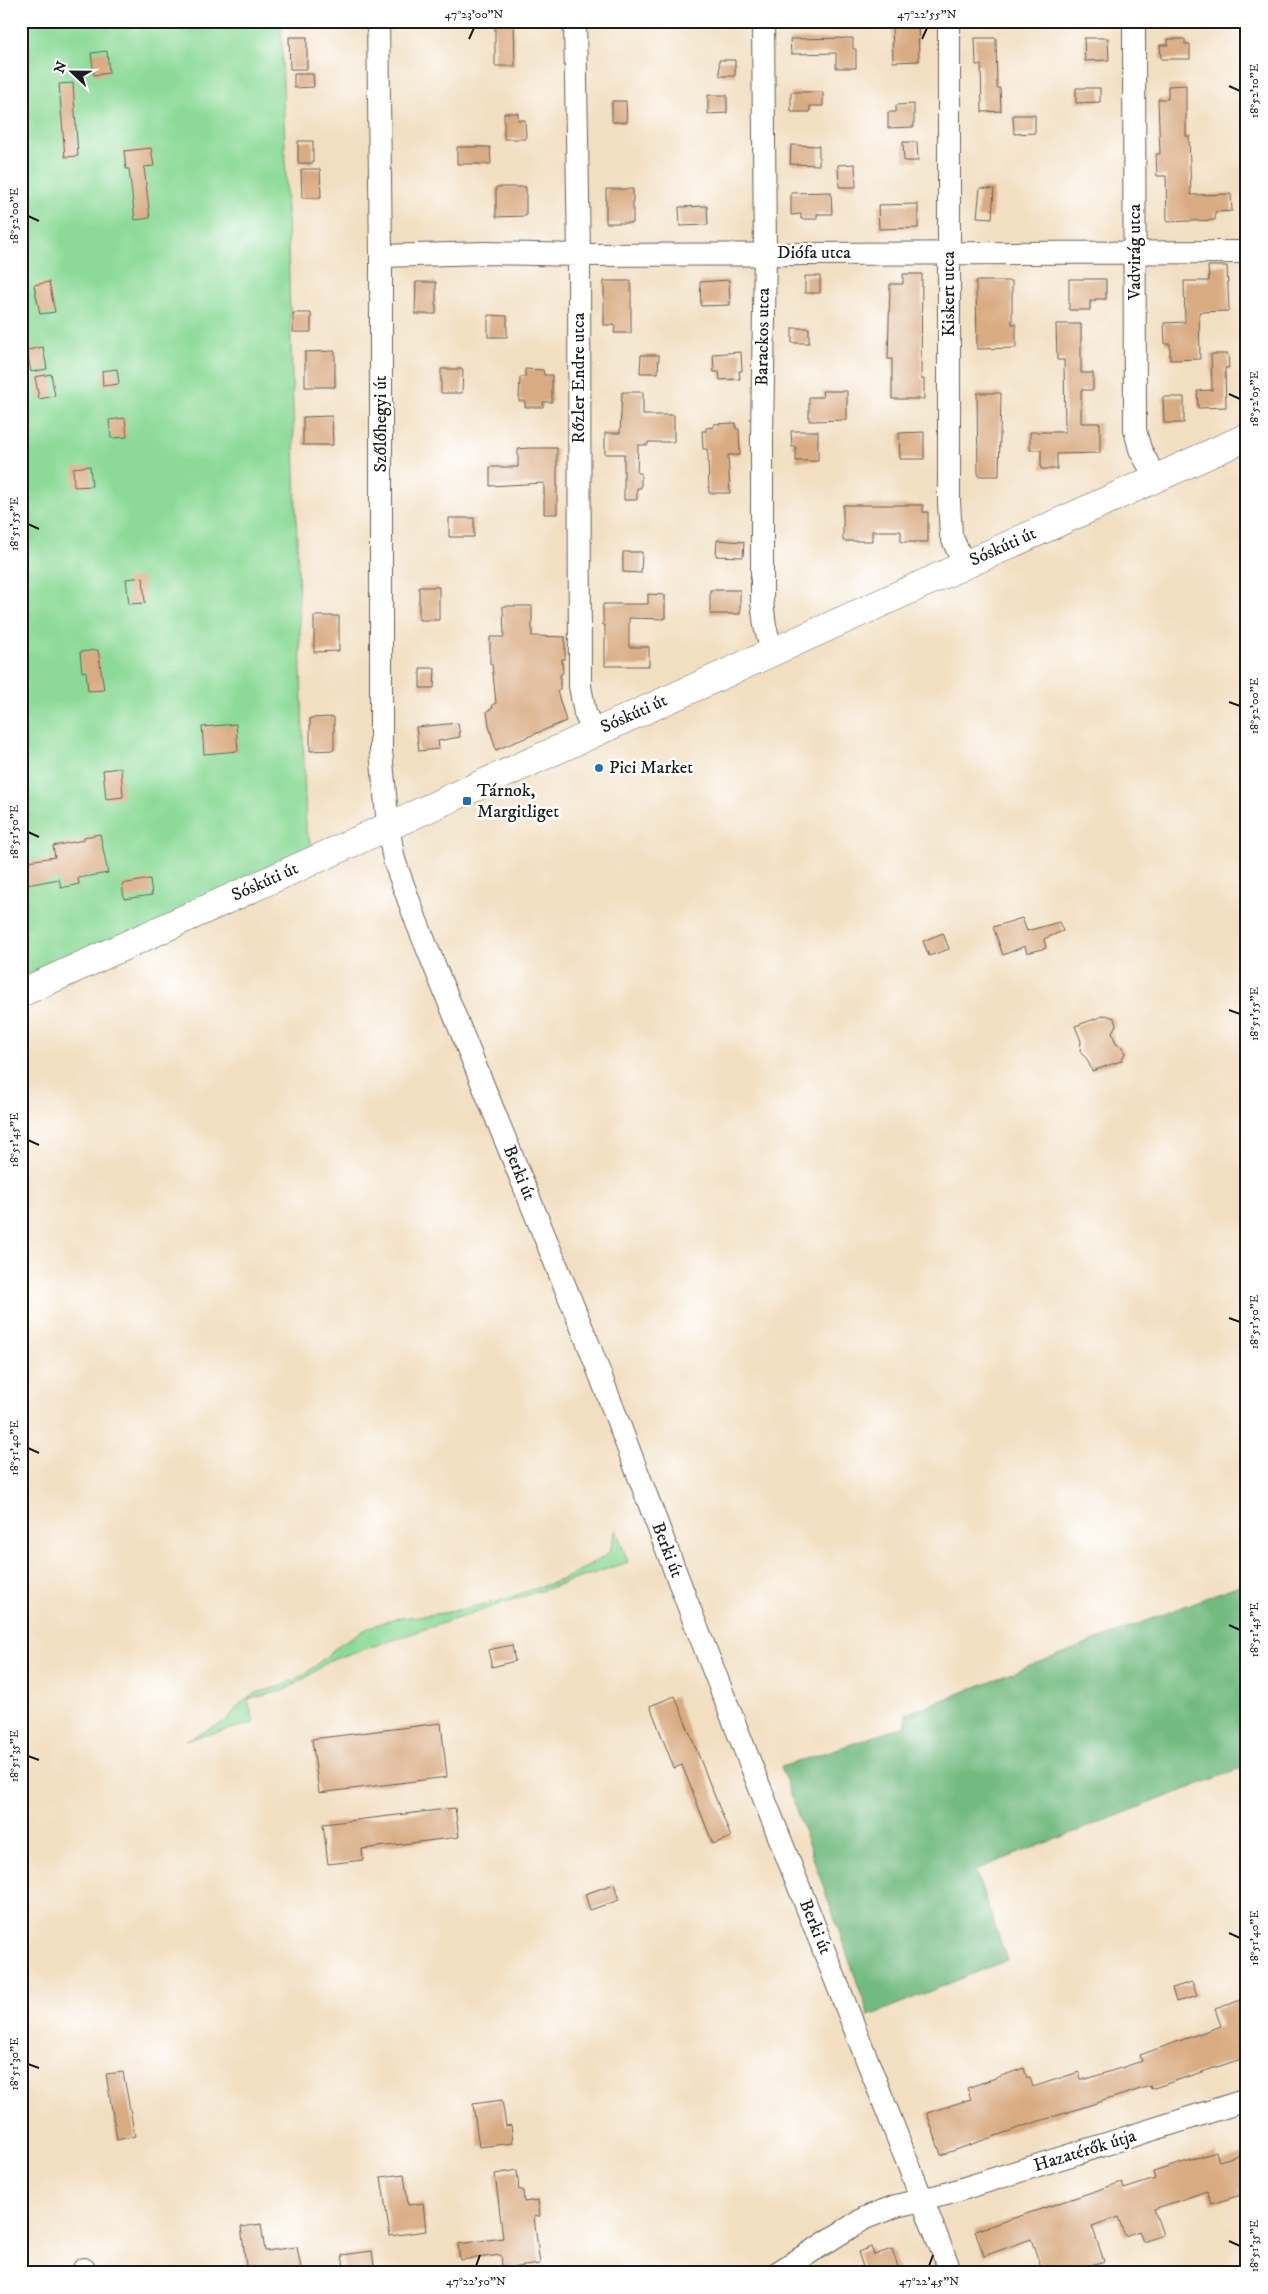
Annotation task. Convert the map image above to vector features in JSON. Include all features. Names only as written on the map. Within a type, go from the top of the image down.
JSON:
[{"type":"main road","name":"Sóskúti út","points":[[21,993],[1247,437]]},
{"type":"street","name":"Szőlőhegyi út","points":[[378,21],[381,256],[381,751],[388,826]]},
{"type":"street","name":"Rőzler Endre utca","points":[[575,21],[579,254],[580,686],[585,712],[594,732]]},
{"type":"street","name":"Barackos utca","points":[[763,21],[765,253],[762,602],[765,626],[772,652]]},
{"type":"street","name":"Kiskert utca","points":[[949,21],[950,510],[951,535],[964,565]]},
{"type":"street","name":"Vadvirág utca","points":[[1134,21],[1136,430],[1140,449],[1156,479]]},
{"type":"street","name":"Diófa utca","points":[[381,256],[485,252],[579,254],[1247,252]]},
{"type":"street","name":"Berki út","points":[[388,826],[394,860],[417,924],[588,1343],[693,1618],[951,2273]]},
{"type":"street","name":"Hazatérők útja","points":[[777,2273],[865,2218],[896,2206],[955,2191],[1247,2100]]},
{"type":"green space","points":[[21,21],[281,21],[306,831],[320,866],[21,1002]]},
{"type":"green space","points":[[616,1529],[628,1562],[328,1661],[291,1686],[248,1699],[254,1723],[186,1740],[225,1722],[240,1704],[256,1693],[282,1686],[307,1673],[340,1644],[370,1627],[393,1619],[444,1613],[495,1602],[564,1579],[602,1558],[610,1551]]},
{"type":"green space","points":[[1247,1582],[1247,1766],[975,1870],[1007,1960],[869,2016],[781,1767],[906,1726],[906,1714]]},
{"type":"building","points":[[495,21],[514,21],[515,66],[495,66]]},
{"type":"building","points":[[892,21],[918,21],[919,61],[893,62]]},
{"type":"building","points":[[289,37],[307,37],[307,69],[290,69]]},
{"type":"building","points":[[853,38],[853,49],[856,49],[856,68],[836,68],[836,53],[791,54],[790,39]]},
{"type":"building","points":[[975,38],[996,38],[997,88],[1000,88],[1001,111],[982,112],[981,65],[976,65]]},
{"type":"building","points":[[1084,38],[1108,38],[1109,60],[1085,61]]},
{"type":"building","points":[[1168,39],[1185,39],[1185,44],[1190,44],[1190,59],[1161,59],[1160,45],[1168,45]]},
{"type":"building","points":[[107,51],[109,73],[94,75],[91,53]]},
{"type":"building","points":[[719,60],[735,60],[735,76],[720,76]]},
{"type":"building","points":[[294,74],[313,74],[314,87],[294,88]]},
{"type":"building","points":[[73,83],[78,156],[65,157],[59,84]]},
{"type":"building","points":[[1186,85],[1186,136],[1189,136],[1191,195],[1231,194],[1232,211],[1215,212],[1215,220],[1167,222],[1166,176],[1157,176],[1156,154],[1160,154],[1158,99],[1168,99],[1168,86]]},
{"type":"building","points":[[1076,88],[1100,88],[1100,102],[1076,103]]},
{"type":"building","points":[[791,92],[823,92],[823,106],[810,106],[810,112],[791,112]]},
{"type":"building","points":[[708,95],[727,95],[727,113],[708,114]]},
{"type":"building","points":[[612,101],[626,101],[627,122],[612,122]]},
{"type":"building","points":[[914,104],[914,127],[888,128],[888,112],[896,112],[896,105]]},
{"type":"building","points":[[504,113],[518,113],[518,120],[525,120],[526,139],[504,139]]},
{"type":"building","points":[[1013,115],[1035,115],[1035,133],[1014,134]]},
{"type":"building","points":[[298,141],[313,141],[313,163],[298,163]]},
{"type":"building","points":[[903,142],[917,142],[918,161],[904,161]]},
{"type":"building","points":[[791,145],[819,146],[819,165],[790,164]]},
{"type":"building","points":[[457,147],[490,147],[491,164],[457,164]]},
{"type":"building","points":[[151,148],[154,166],[144,167],[150,218],[135,220],[129,169],[126,169],[124,151]]},
{"type":"building","points":[[855,164],[856,187],[839,187],[838,165]]},
{"type":"building","points":[[301,169],[320,169],[321,198],[302,198]]},
{"type":"building","points":[[496,187],[526,187],[526,216],[496,217]]},
{"type":"building","points":[[980,188],[994,189],[992,218],[977,217]]},
{"type":"building","points":[[606,189],[633,189],[633,223],[606,223]]},
{"type":"building","points":[[831,192],[832,214],[817,214],[817,219],[801,219],[801,214],[791,215],[791,193]]},
{"type":"building","points":[[918,204],[918,228],[879,229],[878,205]]},
{"type":"building","points":[[707,206],[708,225],[680,226],[679,207]]},
{"type":"building","points":[[1208,266],[1227,266],[1229,311],[1199,312],[1200,359],[1170,360],[1170,344],[1165,344],[1164,323],[1185,322],[1184,281],[1209,281]]},
{"type":"building","points":[[903,274],[922,274],[921,379],[924,379],[924,399],[892,399],[892,359],[888,359],[890,284],[903,284]]},
{"type":"building","points":[[805,276],[820,276],[820,293],[805,293]]},
{"type":"building","points":[[1069,279],[1106,279],[1106,299],[1090,301],[1090,310],[1069,310]]},
{"type":"building","points":[[729,280],[730,305],[701,306],[700,282]]},
{"type":"building","points":[[604,281],[631,281],[631,333],[614,333],[615,325],[604,325]]},
{"type":"building","points":[[976,281],[1012,281],[1012,324],[1016,324],[1016,348],[977,349]]},
{"type":"building","points":[[49,282],[55,312],[40,314],[34,285]]},
{"type":"building","points":[[416,282],[436,282],[436,314],[415,314]]},
{"type":"building","points":[[293,313],[311,313],[311,332],[293,332]]},
{"type":"building","points":[[488,315],[507,316],[507,337],[488,337]]},
{"type":"building","points":[[1056,324],[1081,324],[1081,373],[1093,373],[1093,390],[1081,390],[1081,423],[1100,423],[1100,453],[1057,454],[1057,469],[1041,469],[1041,450],[1030,450],[1030,432],[1065,432],[1064,360],[1057,360]]},
{"type":"building","points":[[792,328],[809,328],[809,343],[792,343]]},
{"type":"building","points":[[43,347],[47,369],[31,372],[27,350]]},
{"type":"building","points":[[335,351],[335,387],[305,387],[305,352]]},
{"type":"building","points":[[741,352],[742,371],[739,371],[740,379],[720,380],[719,372],[714,372],[713,354]]},
{"type":"building","points":[[1211,354],[1228,354],[1229,368],[1225,368],[1226,407],[1198,408],[1197,391],[1212,390]]},
{"type":"building","points":[[641,355],[659,355],[658,373],[640,373]]},
{"type":"building","points":[[117,369],[119,384],[103,386],[102,371]]},
{"type":"building","points":[[441,369],[463,369],[462,393],[441,393]]},
{"type":"building","points":[[525,369],[543,370],[544,375],[552,375],[552,402],[543,402],[543,407],[525,407],[525,401],[519,401],[520,377],[525,377]]},
{"type":"building","points":[[51,374],[55,396],[39,399],[35,377]]},
{"type":"building","points":[[822,391],[847,391],[847,420],[809,421],[809,397],[823,397]]},
{"type":"building","points":[[622,392],[643,392],[643,415],[674,415],[674,442],[648,442],[648,445],[638,445],[637,473],[641,473],[641,488],[637,488],[637,500],[624,500],[624,454],[605,454],[605,433],[620,433]]},
{"type":"building","points":[[977,393],[1001,393],[999,476],[978,476]]},
{"type":"building","points":[[1163,397],[1184,397],[1184,423],[1164,423]]},
{"type":"building","points":[[332,416],[333,445],[303,445],[303,417]]},
{"type":"building","points":[[125,418],[127,437],[111,438],[109,420]]},
{"type":"building","points":[[736,423],[736,429],[739,429],[740,455],[728,455],[730,493],[709,493],[708,456],[707,449],[703,449],[702,431],[706,431],[706,428],[714,427],[714,424]]},
{"type":"building","points":[[791,431],[818,431],[818,461],[796,461],[796,447],[792,447]]},
{"type":"building","points":[[924,432],[924,459],[900,459],[899,433]]},
{"type":"building","points":[[557,448],[557,514],[544,514],[544,483],[490,486],[490,467],[518,467],[518,449]]},
{"type":"building","points":[[90,466],[92,486],[74,487],[73,468]]},
{"type":"building","points":[[843,505],[923,505],[923,512],[928,512],[928,542],[901,542],[901,531],[872,531],[872,541],[843,541]]},
{"type":"building","points":[[449,518],[474,518],[474,537],[449,537]]},
{"type":"building","points":[[717,540],[744,542],[743,557],[716,556]]},
{"type":"building","points":[[623,552],[642,552],[641,573],[623,572]]},
{"type":"building","points":[[143,577],[145,603],[129,604],[126,579]]},
{"type":"building","points":[[419,587],[439,587],[439,620],[419,620]]},
{"type":"building","points":[[710,590],[740,590],[740,614],[710,614]]},
{"type":"building","points":[[648,594],[665,595],[665,619],[629,618],[629,647],[649,647],[649,666],[605,666],[603,604],[648,604]]},
{"type":"building","points":[[503,606],[532,606],[532,636],[565,637],[565,659],[562,659],[563,673],[560,675],[560,689],[557,691],[566,721],[496,750],[487,711],[493,708],[492,705],[496,703],[492,664],[490,664],[490,637],[504,637]]},
{"type":"building","points":[[314,616],[339,616],[339,651],[314,652]]},
{"type":"building","points":[[98,650],[104,690],[88,691],[86,671],[82,672],[80,652]]},
{"type":"building","points":[[420,668],[435,668],[434,688],[420,688]]},
{"type":"building","points":[[334,717],[334,750],[310,751],[310,718]]},
{"type":"building","points":[[458,723],[460,737],[438,741],[439,749],[419,751],[416,727]]},
{"type":"building","points":[[236,724],[238,751],[204,754],[202,727]]},
{"type":"building","points":[[121,768],[123,797],[106,799],[103,770]]},
{"type":"building","points":[[100,834],[108,873],[78,878],[79,884],[61,888],[59,879],[21,886],[21,862],[55,857],[53,846],[84,840],[84,837]]},
{"type":"building","points":[[150,879],[152,895],[124,899],[122,884]]},
{"type":"building","points":[[1022,918],[1027,931],[1059,922],[1063,931],[1044,939],[1046,948],[1027,953],[1025,946],[1003,955],[993,927]]},
{"type":"building","points":[[943,933],[949,949],[929,956],[923,941]]},
{"type":"building","points":[[1106,1015],[1114,1018],[1116,1025],[1112,1032],[1116,1044],[1122,1047],[1125,1053],[1121,1061],[1092,1071],[1087,1059],[1080,1052],[1081,1041],[1075,1026]]},
{"type":"building","points":[[512,1645],[515,1661],[492,1667],[488,1650]]},
{"type":"building","points":[[675,1696],[731,1837],[713,1844],[682,1765],[674,1768],[650,1706]]},
{"type":"building","points":[[441,1723],[447,1777],[319,1793],[312,1739]]},
{"type":"building","points":[[455,1808],[459,1837],[362,1849],[363,1860],[328,1864],[323,1824]]},
{"type":"building","points":[[614,1884],[619,1900],[590,1910],[585,1894]]},
{"type":"building","points":[[1192,1982],[1197,1996],[1176,2002],[1172,1988]]},
{"type":"building","points":[[1247,1998],[1247,2057],[1151,2089],[1150,2086],[1024,2126],[941,2155],[927,2113],[971,2099],[967,2088],[1024,2068],[1027,2078],[1030,2077],[1033,2087],[1079,2072],[1081,2079],[1087,2079],[1142,2061],[1140,2055],[1221,2026],[1215,2009]]},
{"type":"building","points":[[123,2072],[135,2136],[117,2140],[106,2074]]},
{"type":"building","points":[[502,2100],[506,2126],[511,2125],[513,2143],[479,2147],[473,2104]]},
{"type":"building","points":[[1216,2152],[1219,2161],[1247,2153],[1247,2188],[1239,2189],[1241,2195],[1211,2204],[1207,2191],[1154,2209],[1163,2235],[1143,2242],[1139,2231],[1125,2236],[1118,2217],[1092,2226],[1104,2261],[1079,2269],[1080,2273],[1043,2273],[1031,2239],[984,2256],[975,2231],[1122,2182],[1124,2189],[1155,2179],[1153,2172]]},
{"type":"building","points":[[517,2170],[519,2190],[523,2190],[524,2202],[538,2200],[540,2216],[534,2217],[540,2264],[502,2269],[501,2255],[460,2260],[458,2244],[503,2238],[495,2174]]},
{"type":"building","points":[[404,2174],[408,2205],[423,2203],[426,2231],[390,2236],[381,2177]]},
{"type":"building","points":[[261,2224],[265,2251],[297,2247],[302,2273],[247,2273],[241,2227]]},
{"type":"building","points":[[871,2247],[874,2255],[892,2249],[900,2273],[865,2273],[858,2252]]},
{"type":"building","points":[[372,2251],[375,2273],[345,2273],[342,2255]]},
{"type":"place","name":"Pici Market","points":[[599,768]]},
{"type":"place","name":"Tárnok, Margitliget","points":[[467,801]]}]
